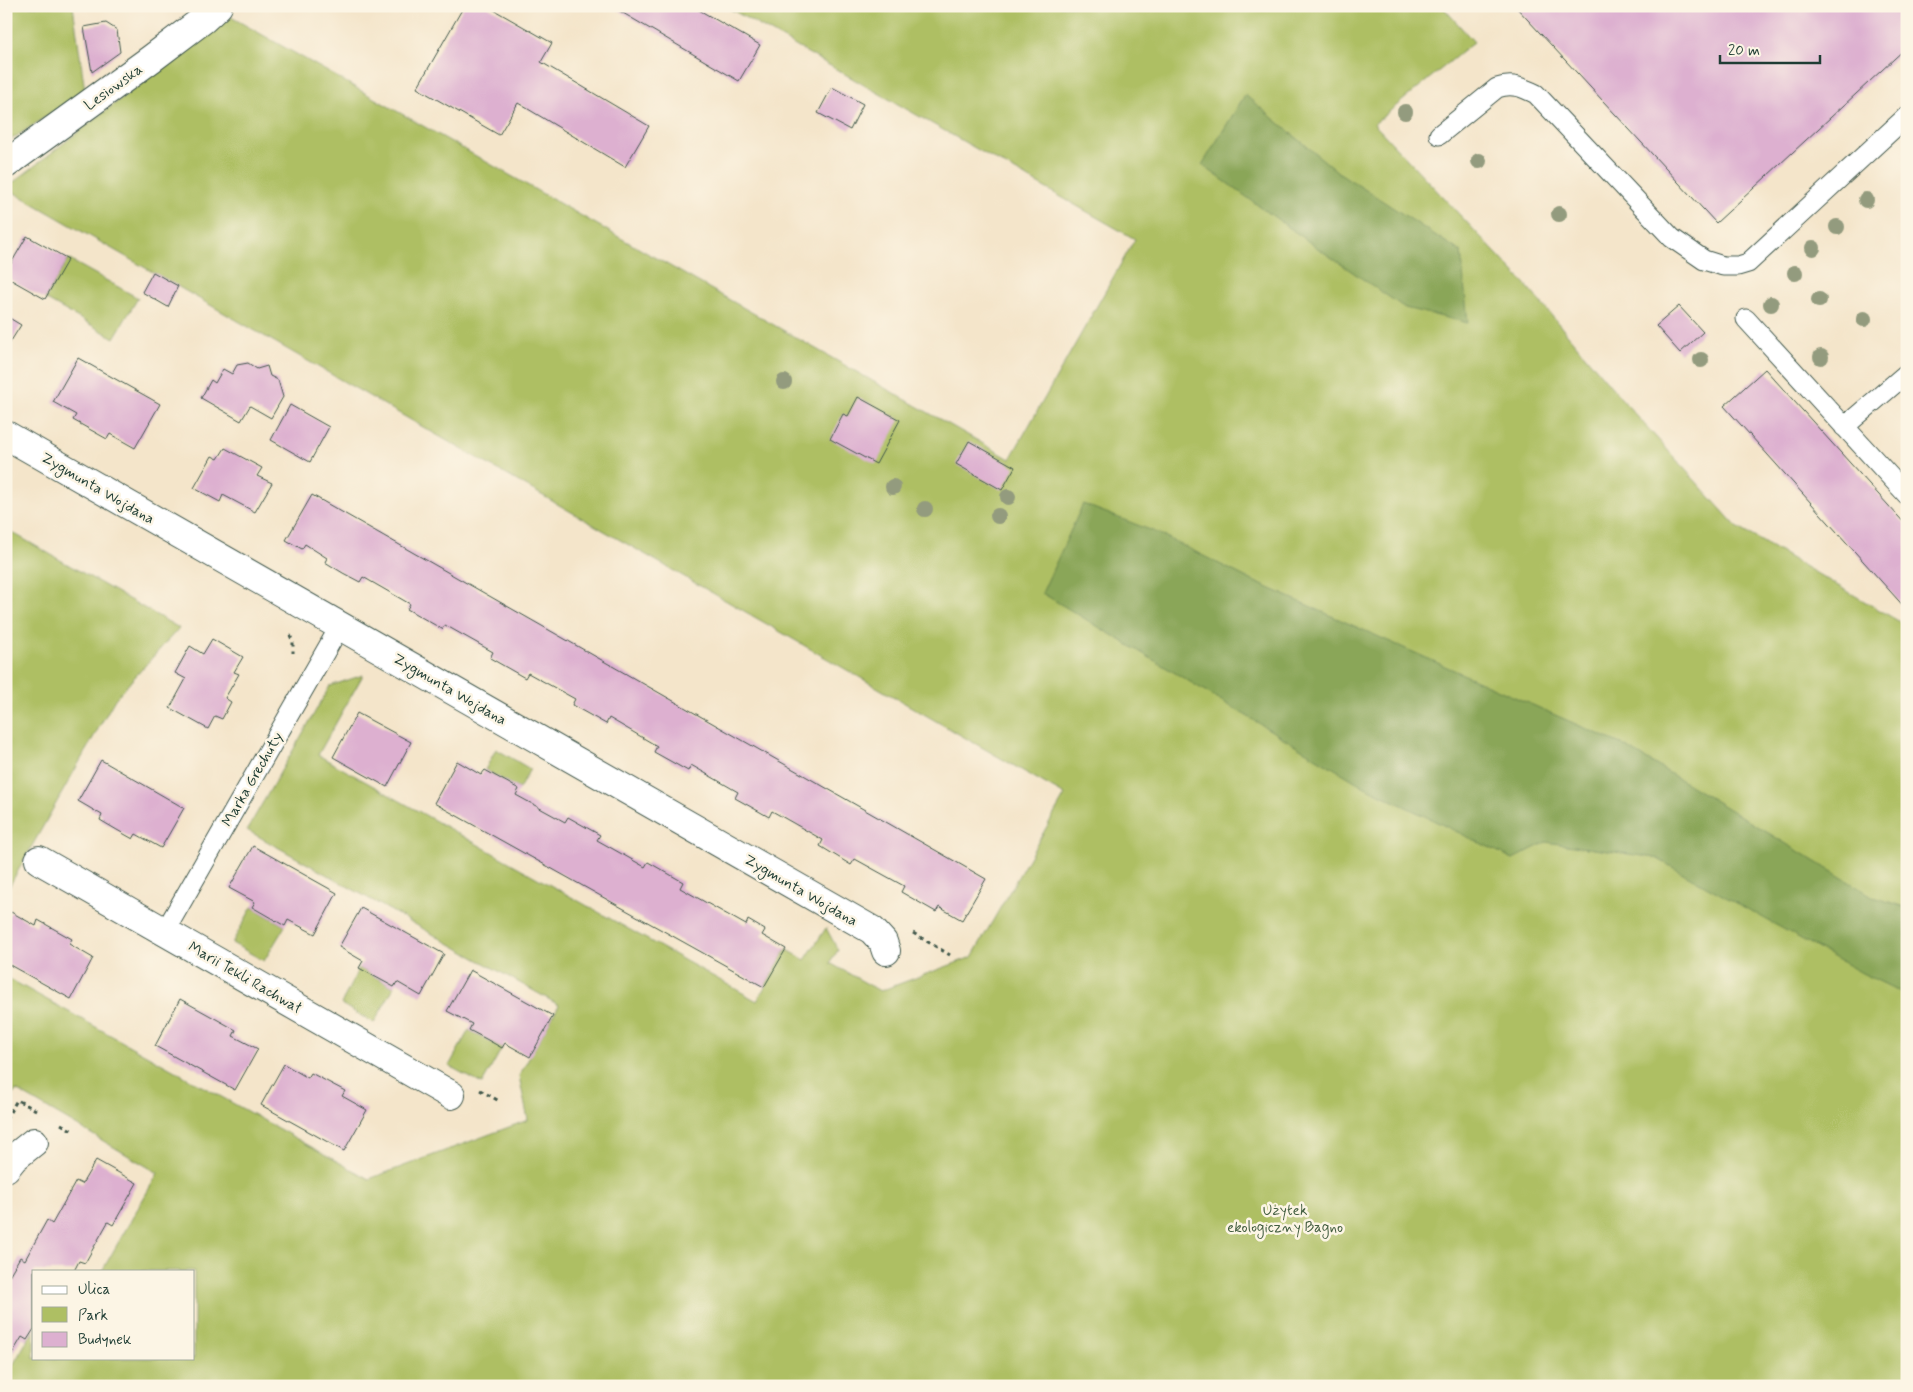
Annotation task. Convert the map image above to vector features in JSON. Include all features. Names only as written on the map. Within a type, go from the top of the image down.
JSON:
[{"type":"street","name":"Lesiowska","points":[[6,164],[204,19],[218,6]]},
{"type":"street","name":"Zygmunta Wojdana","points":[[6,435],[872,930],[883,942],[886,951]]},
{"type":"street","name":"Marii Tekli Rachwał","points":[[39,860],[165,931],[462,1091]]},
{"type":"street","points":[[6,1168],[14,1158],[34,1142]]},
{"type":"lane","points":[[1439,136],[1497,88],[1507,85],[1521,87],[1536,94],[1672,238],[1704,260],[1723,266],[1738,266],[1748,263],[1907,116]]},
{"type":"lane","points":[[1746,319],[1907,495]]},
{"type":"lane","points":[[1844,427],[1907,373]]},
{"type":"lane","name":"Marka Grechuty","points":[[165,931],[340,626]]},
{"type":"path","points":[[289,631],[293,642],[291,662]]},
{"type":"path","points":[[462,1091],[499,1101]]},
{"type":"green space","points":[[6,6],[73,6],[85,91],[6,143]]},
{"type":"green space","name":"Użytek ekologiczny Bagno","points":[[725,6],[1442,6],[1474,42],[1374,124],[1525,284],[1626,404],[1737,527],[1907,626],[1907,1386],[6,1386],[6,1377],[32,1332],[32,1360],[195,1360],[195,1270],[103,1270],[158,1173],[16,1090],[6,1108],[6,977],[369,1179],[528,1120],[519,1076],[559,1005],[247,830],[330,686],[363,675],[318,755],[757,1001],[786,949],[805,960],[826,928],[838,950],[830,963],[880,991],[972,957],[1065,795],[6,188],[166,64],[231,17],[1010,459],[1135,239]]},
{"type":"green space","points":[[1245,95],[1338,172],[1461,252],[1468,323],[1405,308],[1202,165]]},
{"type":"green space","points":[[68,259],[138,298],[114,338],[45,299]]},
{"type":"green space","points":[[1083,504],[1158,533],[1255,582],[1623,745],[1874,897],[1907,908],[1907,995],[1862,973],[1656,858],[1546,842],[1513,859],[1365,787],[1042,593]]},
{"type":"green space","points":[[6,529],[179,628],[115,699],[6,892]]},
{"type":"green space","points":[[496,749],[530,769],[519,789],[485,770]]},
{"type":"green space","points":[[252,907],[285,926],[264,961],[232,943]]},
{"type":"green space","points":[[359,968],[394,987],[374,1023],[341,1004]]},
{"type":"green space","points":[[469,1030],[502,1048],[482,1084],[449,1066]]},
{"type":"building","points":[[464,6],[487,6],[552,43],[541,62],[649,126],[625,167],[518,103],[499,135],[417,88]]},
{"type":"building","points":[[611,6],[692,6],[760,45],[739,81]]},
{"type":"building","points":[[1515,6],[1907,6],[1907,47],[1716,223]]},
{"type":"building","points":[[106,23],[117,30],[120,52],[92,72],[84,27]]},
{"type":"building","points":[[832,87],[863,104],[850,130],[818,113]]},
{"type":"building","points":[[27,236],[68,259],[45,299],[6,277],[6,272]]},
{"type":"building","points":[[153,272],[178,286],[168,307],[142,292]]},
{"type":"building","points":[[1679,306],[1703,332],[1680,353],[1656,326]]},
{"type":"building","points":[[6,316],[21,325],[6,349]]},
{"type":"building","points":[[78,358],[160,404],[135,448],[110,434],[107,439],[73,420],[76,415],[53,402]]},
{"type":"building","points":[[248,363],[257,369],[267,366],[270,376],[278,380],[283,397],[271,418],[250,406],[241,421],[201,398],[211,380],[215,383],[223,369],[232,374],[237,365]]},
{"type":"building","points":[[1765,369],[1907,526],[1907,610],[1724,406]]},
{"type":"building","points":[[858,397],[900,420],[876,464],[830,439],[843,414],[848,416]]},
{"type":"building","points":[[290,405],[329,427],[310,462],[271,440]]},
{"type":"building","points":[[969,441],[1015,467],[1002,490],[956,464]]},
{"type":"building","points":[[225,448],[262,468],[257,476],[272,483],[255,512],[223,495],[220,502],[194,488],[212,456],[218,459]]},
{"type":"building","points":[[312,495],[986,879],[962,920],[939,907],[936,912],[901,892],[904,886],[855,859],[851,865],[820,846],[823,840],[772,811],[769,817],[735,798],[738,792],[691,765],[688,771],[654,752],[657,746],[609,718],[606,724],[572,705],[575,699],[528,673],[525,678],[490,658],[493,652],[445,625],[442,629],[407,609],[410,604],[363,577],[360,582],[343,573],[325,562],[327,558],[305,544],[302,549],[286,540]]},
{"type":"building","points":[[212,639],[243,657],[234,672],[239,674],[225,698],[231,702],[222,719],[215,716],[208,729],[170,708],[186,679],[175,673],[190,646],[203,654]]},
{"type":"building","points":[[357,713],[411,742],[387,787],[333,757]]},
{"type":"building","points":[[101,760],[184,808],[161,848],[136,834],[133,839],[117,830],[100,820],[102,815],[78,801]]},
{"type":"building","points":[[457,761],[481,775],[485,770],[519,789],[516,795],[565,822],[568,817],[600,835],[597,840],[645,867],[648,862],[683,882],[680,888],[746,925],[748,920],[765,930],[762,935],[786,949],[764,987],[434,803]]},
{"type":"building","points":[[253,846],[337,893],[315,934],[288,920],[285,926],[252,907],[255,902],[229,888]]},
{"type":"building","points":[[361,908],[444,954],[421,996],[397,982],[394,987],[359,968],[363,961],[339,947]]},
{"type":"building","points":[[11,912],[36,926],[38,920],[72,939],[69,944],[93,958],[71,999],[6,963],[6,920]]},
{"type":"building","points":[[470,970],[553,1016],[530,1057],[505,1043],[502,1048],[469,1030],[472,1024],[447,1011]]},
{"type":"building","points":[[180,999],[236,1030],[233,1036],[258,1049],[235,1090],[155,1046]]},
{"type":"building","points":[[284,1064],[308,1078],[311,1073],[345,1091],[342,1096],[367,1110],[344,1151],[261,1105]]},
{"type":"building","points":[[96,1160],[137,1183],[113,1225],[108,1222],[85,1263],[79,1261],[74,1270],[32,1270],[32,1332],[27,1340],[22,1337],[6,1364],[6,1281],[20,1257],[25,1260],[47,1220],[52,1224],[76,1181],[82,1184]]}]
